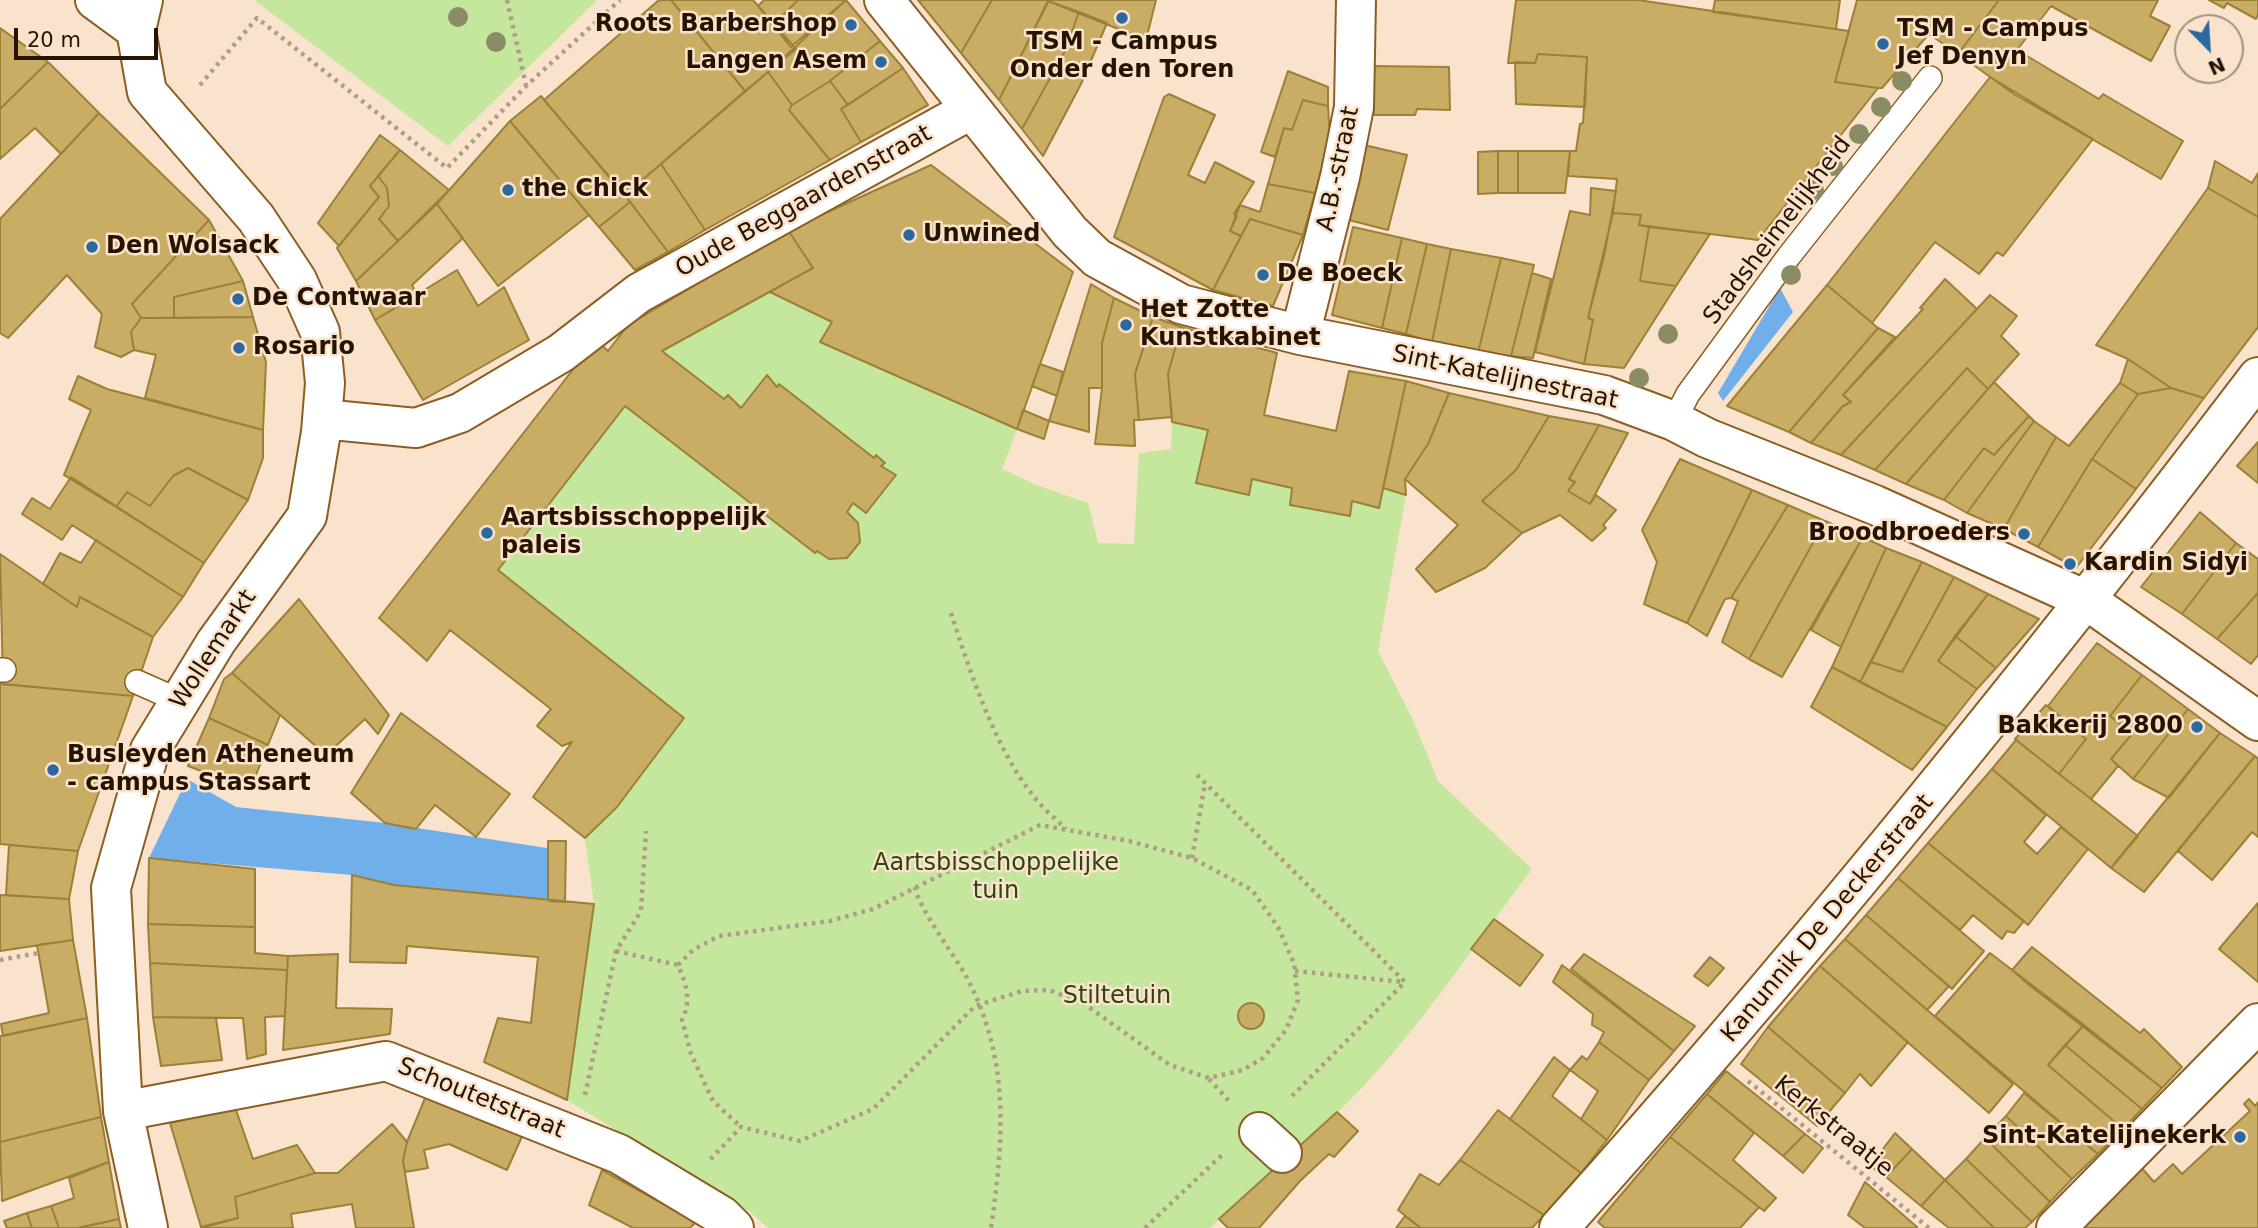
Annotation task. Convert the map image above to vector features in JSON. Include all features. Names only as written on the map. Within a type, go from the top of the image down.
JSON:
[{"type":"street","name":"Wollemarkt","points":[[95,0],[139,15],[148,92],[256,218],[297,280],[320,332],[325,383],[307,516],[216,642],[150,750],[111,888],[123,1111],[148,1228]]},
{"type":"street","name":"Sint-Katelijnestraat","points":[[884,0],[1070,232],[1097,258],[1181,304],[1300,335],[1604,395],[1674,421],[1707,438],[1875,505],[2088,601],[2258,721]]},
{"type":"street","name":"A.B.-straat","points":[[1300,335],[1354,107],[1356,0]]},
{"type":"street","name":"Oude Beggaardenstraat","points":[[322,419],[416,428],[460,413],[561,353],[639,293],[970,110]]},
{"type":"street","name":"Kanunnik De Deckerstraat","points":[[1559,1228],[1716,1054],[1907,827],[2088,601],[2258,377]]},
{"type":"street","points":[[2056,1228],[2258,1023]]},
{"type":"street","name":"Schoutetstraat","points":[[123,1111],[386,1061],[619,1154],[722,1216],[734,1228]]},
{"type":"lane","name":"Stadsheimelijkheid","points":[[1674,421],[1688,394],[1789,256],[1930,78]]},
{"type":"lane","points":[[137,682],[180,701]]},
{"type":"path","points":[[507,0],[526,86]]},
{"type":"path","points":[[148,92],[203,84],[257,18],[447,168],[526,86],[620,0]]},
{"type":"path","points":[[951,613],[968,667],[1009,757],[1032,795],[1066,829]]},
{"type":"path","points":[[1197,775],[1405,982]]},
{"type":"path","points":[[1192,858],[1206,782]]},
{"type":"path","points":[[1040,825],[1129,841],[1192,858],[1252,890],[1278,927],[1295,971],[1298,1000],[1286,1030],[1264,1058],[1243,1070],[1209,1079],[1170,1065],[1083,1003],[1049,990],[1022,991],[975,1006],[873,1109],[800,1141],[741,1127],[713,1101],[691,1054],[682,1020],[687,1009],[687,986],[678,965],[693,950],[719,936],[830,921],[873,909],[1040,825]]},
{"type":"path","points":[[597,1102],[585,1095],[616,951],[641,911],[646,831]]},
{"type":"path","points":[[915,887],[981,1004],[996,1056],[1001,1097],[999,1172],[991,1228]]},
{"type":"path","points":[[616,951],[678,965]]},
{"type":"path","points":[[0,960],[38,953]]},
{"type":"path","points":[[1295,971],[1405,982]]},
{"type":"path","points":[[1284,1104],[1405,982]]},
{"type":"path","name":"Kerkstraatje","points":[[1716,1054],[1929,1228]]},
{"type":"path","points":[[716,1170],[706,1164],[741,1127]]},
{"type":"path","points":[[1145,1228],[1224,1152]]},
{"type":"green space","points":[[254,0],[597,0],[448,146]]},
{"type":"green space","name":"Aartsbisschoppelijke tuin","points":[[770,292],[832,322],[821,343],[1017,429],[1002,469],[1036,485],[1088,503],[1098,543],[1134,544],[1139,453],[1171,449],[1172,422],[1208,430],[1249,495],[1252,479],[1292,488],[1350,516],[1352,501],[1378,507],[1383,488],[1406,495],[1378,651],[1413,720],[1438,781],[1532,869],[1425,1013],[1379,1069],[1301,1146],[1210,1228],[768,1228],[750,1212],[567,1100],[594,904],[585,838],[617,807],[684,718],[498,570],[625,406],[814,553],[817,551],[829,559],[847,558],[860,542],[858,523],[847,512],[885,463],[876,455],[874,458],[777,387],[768,375],[741,408],[728,395],[724,399],[662,351]]},
{"type":"water","points":[[1780,288],[1793,312],[1723,401],[1718,393]]},
{"type":"water","points":[[187,779],[236,807],[385,823],[547,848],[548,901],[394,885],[352,875],[149,858]]},
{"type":"building","points":[[659,0],[671,0],[745,91],[625,195],[544,100]]},
{"type":"building","points":[[671,0],[753,0],[796,49],[745,91]]},
{"type":"building","points":[[764,0],[798,0],[773,25],[758,6]]},
{"type":"building","points":[[798,0],[846,0],[791,47],[773,25]]},
{"type":"building","points":[[846,0],[880,41],[830,81],[792,105],[768,72]]},
{"type":"building","points":[[918,0],[992,0],[961,53]]},
{"type":"building","points":[[992,0],[1049,0],[999,100],[961,53]]},
{"type":"building","name":"TSM - Campus Onder den Toren","points":[[1049,0],[1156,0],[1146,40],[1048,1]]},
{"type":"building","points":[[1516,0],[1638,0],[1849,31],[1835,82],[1878,88],[1758,240],[1639,225],[1641,215],[1613,213],[1617,179],[1568,176],[1570,151],[1576,151],[1580,124],[1583,123],[1587,57],[1538,54],[1535,63],[1508,63]]},
{"type":"building","points":[[1715,0],[1840,0],[1836,29],[1713,12]]},
{"type":"building","name":"TSM - Campus Jef Denyn","points":[[1857,0],[1999,0],[1958,54],[1929,34],[1882,88],[1878,88],[1835,82]]},
{"type":"building","points":[[1999,0],[2158,0],[2150,16],[2170,26],[2151,61],[2051,6],[2017,50],[2099,99],[2103,94],[2183,141],[2161,179],[2014,94],[1958,54]]},
{"type":"building","points":[[2209,0],[2258,0],[2258,14],[2256,19],[2227,3],[2224,8]]},
{"type":"building","points":[[1048,1],[1079,12],[1066,49],[1022,129],[999,100]]},
{"type":"building","points":[[1079,12],[1107,23],[1081,84],[1043,156],[1022,129],[1066,49]]},
{"type":"building","points":[[0,28],[48,62],[0,109]]},
{"type":"building","points":[[880,41],[903,68],[848,105],[830,81]]},
{"type":"building","points":[[1538,54],[1587,57],[1585,107],[1516,104],[1515,62],[1535,63]]},
{"type":"building","points":[[48,62],[99,113],[61,154],[35,128],[0,159],[0,109]]},
{"type":"building","points":[[1373,66],[1449,67],[1450,110],[1417,109],[1415,115],[1374,115]]},
{"type":"building","points":[[903,68],[928,105],[861,142],[841,109]]},
{"type":"building","points":[[1288,71],[1328,87],[1328,106],[1303,100],[1292,130],[1284,128],[1275,157],[1261,152]]},
{"type":"building","points":[[768,72],[792,105],[789,110],[830,160],[705,230],[661,164]]},
{"type":"building","points":[[1990,77],[2093,139],[2003,256],[1997,252],[1979,274],[1935,242],[1872,323],[1827,285]]},
{"type":"building","points":[[830,81],[848,105],[841,109],[861,142],[830,160],[789,110],[792,105]]},
{"type":"building","points":[[1169,94],[1215,115],[1188,175],[1205,183],[1215,162],[1254,182],[1234,214],[1237,216],[1230,231],[1241,236],[1213,290],[1114,237],[1164,97]]},
{"type":"building","points":[[541,96],[630,202],[599,227],[510,121]]},
{"type":"building","points":[[1303,100],[1328,106],[1330,139],[1315,193],[1268,184],[1284,128],[1292,130]]},
{"type":"building","name":"Den Wolsack","points":[[99,113],[209,220],[132,304],[141,318],[131,332],[134,350],[121,357],[95,347],[102,314],[67,275],[8,338],[0,333],[0,219]]},
{"type":"building","points":[[510,121],[589,215],[498,286],[437,204]]},
{"type":"building","points":[[380,135],[400,150],[370,186],[379,197],[339,246],[318,223]]},
{"type":"building","points":[[1360,144],[1407,155],[1388,230],[1341,218]]},
{"type":"building","points":[[400,150],[449,190],[398,241],[379,219],[389,206],[387,188],[378,176]]},
{"type":"building","points":[[1498,151],[1498,193],[1478,194],[1478,152]]},
{"type":"building","points":[[1498,151],[1518,151],[1518,193],[1498,193]]},
{"type":"building","points":[[1518,151],[1570,151],[1565,193],[1518,193]]},
{"type":"building","points":[[2215,161],[2252,183],[2258,173],[2258,217],[2208,188]]},
{"type":"building","points":[[661,164],[705,230],[668,252],[625,195]]},
{"type":"building","points":[[931,165],[1073,272],[1017,429],[820,342],[832,322],[770,292],[813,268],[788,230]]},
{"type":"building","points":[[378,176],[387,188],[389,206],[379,219],[398,241],[356,281],[337,248],[379,197],[370,186]]},
{"type":"building","points":[[1268,184],[1315,193],[1303,235],[1250,219],[1241,236],[1230,231],[1240,205],[1260,212]]},
{"type":"building","points":[[1591,188],[1616,191],[1604,256],[1588,318],[1593,320],[1584,364],[1535,352],[1570,211],[1590,215]]},
{"type":"building","points":[[2208,188],[2258,217],[2258,327],[2204,398],[2171,388],[2128,359],[2096,345]]},
{"type":"building","points":[[630,202],[668,252],[635,270],[599,227]]},
{"type":"building","points":[[437,204],[463,238],[412,285],[417,295],[375,320],[356,281]]},
{"type":"building","points":[[1613,213],[1641,215],[1639,225],[1649,227],[1640,281],[1676,286],[1624,368],[1584,364],[1593,320],[1588,318]]},
{"type":"building","points":[[1250,219],[1303,235],[1273,306],[1213,290]]},
{"type":"building","points":[[209,220],[243,281],[174,297],[174,318],[141,318],[132,304]]},
{"type":"building","points":[[1353,227],[1402,238],[1382,328],[1332,315]]},
{"type":"building","points":[[1649,227],[1710,234],[1676,286],[1640,281]]},
{"type":"building","name":"Aartsbisschoppelijk paleis","points":[[788,230],[813,268],[662,351],[724,399],[728,395],[741,408],[767,375],[777,387],[779,384],[874,458],[876,455],[885,463],[881,466],[896,475],[866,513],[853,503],[847,512],[858,523],[860,542],[847,558],[829,559],[817,551],[815,553],[625,406],[498,570],[684,718],[617,807],[585,838],[533,797],[572,742],[562,746],[537,726],[551,709],[450,630],[427,661],[379,618],[596,340],[608,351],[628,325]]},
{"type":"building","points":[[1402,238],[1427,244],[1406,334],[1382,328]]},
{"type":"building","points":[[1427,244],[1451,249],[1432,342],[1406,334]]},
{"type":"building","points":[[1451,249],[1501,258],[1478,353],[1432,342]]},
{"type":"building","points":[[1501,258],[1534,265],[1511,356],[1478,353]]},
{"type":"building","points":[[457,270],[478,306],[504,287],[529,340],[423,400],[375,320]]},
{"type":"building","points":[[1532,273],[1551,279],[1533,358],[1511,356]]},
{"type":"building","points":[[1945,279],[1977,309],[1841,455],[1811,443],[1843,406],[1851,402],[1843,395],[1923,309],[1920,308]]},
{"type":"building","points":[[243,281],[253,317],[174,318],[174,297]]},
{"type":"building","points":[[1091,284],[1114,298],[1102,343],[1102,388],[1089,388],[1089,432],[1049,421]]},
{"type":"building","points":[[1827,285],[1878,328],[1789,432],[1727,406]]},
{"type":"building","points":[[1990,295],[2017,316],[2001,336],[2019,354],[1988,389],[1967,368],[1875,470],[1841,455]]},
{"type":"building","points":[[1114,298],[1153,317],[1135,374],[1139,420],[1134,420],[1135,446],[1095,444],[1102,388],[1102,343]]},
{"type":"building","points":[[253,317],[266,362],[263,430],[145,398],[156,355],[134,350],[131,332],[141,318]]},
{"type":"building","points":[[1153,317],[1181,327],[1168,374],[1172,417],[1139,420],[1135,374]]},
{"type":"building","points":[[1181,327],[1277,353],[1264,415],[1336,431],[1349,371],[1406,381],[1379,508],[1352,501],[1350,516],[1290,505],[1292,488],[1252,479],[1249,495],[1196,483],[1208,430],[1172,422],[1168,374]]},
{"type":"building","points":[[1878,328],[1895,337],[1843,395],[1851,402],[1843,406],[1811,443],[1789,432]]},
{"type":"building","points":[[2128,359],[2171,388],[2138,394],[2120,383]]},
{"type":"building","points":[[1040,364],[1063,372],[1057,396],[1032,386]]},
{"type":"building","points":[[1967,368],[1988,389],[1906,484],[1875,470]]},
{"type":"building","points":[[78,376],[107,389],[263,430],[263,458],[248,500],[188,468],[173,476],[150,506],[127,492],[116,507],[64,475],[91,410],[69,399]]},
{"type":"building","points":[[1406,381],[1449,393],[1428,444],[1405,479],[1406,495],[1383,488]]},
{"type":"building","points":[[1994,382],[2029,416],[1994,455],[1984,448],[1944,500],[1906,484]]},
{"type":"building","points":[[2120,383],[2138,394],[2092,459],[2038,547],[2004,529],[2056,437],[2069,446]]},
{"type":"building","points":[[2171,388],[2204,398],[2136,489],[2092,459],[2138,394]]},
{"type":"building","points":[[1449,393],[1549,416],[1516,470],[1482,501],[1522,533],[1485,568],[1436,592],[1416,569],[1458,525],[1405,479],[1428,444]]},
{"type":"building","points":[[1023,410],[1049,421],[1044,439],[1017,429]]},
{"type":"building","points":[[1549,416],[1599,425],[1569,479],[1575,482],[1568,491],[1590,504],[1596,495],[1616,510],[1603,525],[1606,528],[1592,541],[1560,515],[1522,533],[1482,501],[1516,470]]},
{"type":"building","points":[[2029,416],[2034,421],[1967,513],[1944,500],[1984,448],[1994,455]]},
{"type":"building","points":[[2034,421],[2056,437],[2004,529],[1967,513]]},
{"type":"building","points":[[1599,425],[1628,433],[1590,504],[1568,491],[1575,482],[1569,479]]},
{"type":"building","points":[[2258,442],[2258,483],[2237,466]]},
{"type":"building","points":[[1680,459],[1752,490],[1687,623],[1644,604],[1657,562],[1642,530]]},
{"type":"building","points":[[2092,459],[2136,489],[2076,568],[2038,547]]},
{"type":"building","points":[[188,468],[248,500],[204,563],[116,507],[127,492],[150,506],[173,476]]},
{"type":"building","points":[[71,477],[204,563],[183,597],[72,525],[62,540],[22,514],[32,498],[50,509]]},
{"type":"building","points":[[1752,490],[1788,505],[1731,598],[1725,599],[1707,636],[1687,623]]},
{"type":"building","points":[[1788,505],[1825,521],[1749,659],[1722,642],[1738,601],[1731,598]]},
{"type":"building","points":[[2200,512],[2236,543],[2182,614],[2141,587]]},
{"type":"building","points":[[1825,521],[1863,537],[1782,677],[1749,659]]},
{"type":"building","points":[[1863,537],[1886,548],[1841,647],[1811,630]]},
{"type":"building","points":[[96,540],[183,597],[153,637],[80,597],[77,607],[43,584],[60,553],[81,563]]},
{"type":"building","points":[[2236,543],[2258,559],[2258,593],[2217,639],[2182,614]]},
{"type":"building","points":[[1886,548],[1922,562],[1860,682],[1832,667]]},
{"type":"building","points":[[0,554],[77,607],[80,597],[153,637],[133,696],[3,684]]},
{"type":"building","points":[[1922,562],[1954,577],[1902,672],[1871,662]]},
{"type":"building","points":[[1954,577],[1988,594],[1938,661],[1977,689],[1947,727],[1860,682],[1871,662],[1902,672]]},
{"type":"building","points":[[2258,593],[2258,655],[2251,664],[2217,639]]},
{"type":"building","points":[[1988,594],[2039,619],[1996,668],[1955,636]]},
{"type":"building","points":[[299,599],[389,715],[378,734],[365,719],[326,755],[232,673]]},
{"type":"building","points":[[1955,636],[1996,668],[1977,689],[1938,661]]},
{"type":"building","points":[[2097,643],[2142,675],[2110,716],[2132,734],[2111,759],[2118,766],[2091,799],[2059,774],[2086,739],[2048,706]]},
{"type":"building","points":[[1832,667],[1947,727],[1912,770],[1811,707]]},
{"type":"building","points":[[232,673],[280,715],[268,745],[209,718],[224,679]]},
{"type":"building","points":[[2142,675],[2188,709],[2133,779],[2111,759],[2132,734],[2110,716]]},
{"type":"building","points":[[0,684],[133,696],[78,851],[0,844]]},
{"type":"building","points":[[2046,705],[2086,739],[2059,774],[2015,739]]},
{"type":"building","points":[[2188,709],[2220,733],[2169,798],[2133,779]]},
{"type":"building","points":[[401,713],[510,794],[476,837],[435,805],[416,829],[385,823],[351,793]]},
{"type":"building","points":[[209,718],[268,745],[250,790],[188,766]]},
{"type":"building","points":[[2220,733],[2255,756],[2144,892],[2111,868]]},
{"type":"building","points":[[2016,740],[2138,836],[2111,868],[1992,769]]},
{"type":"building","points":[[2255,756],[2258,759],[2258,837],[2252,832],[2212,880],[2178,851]]},
{"type":"building","points":[[1992,769],[2046,815],[2024,842],[2037,854],[2061,827],[2088,849],[2028,925],[1928,843]]},
{"type":"building","points":[[548,841],[566,841],[565,902],[548,901]]},
{"type":"building","points":[[1928,843],[2024,921],[2014,933],[2007,931],[2002,939],[1973,915],[1960,930],[1898,878]]},
{"type":"building","points":[[9,845],[78,851],[69,899],[6,895]]},
{"type":"building","points":[[149,858],[255,869],[255,927],[148,924]]},
{"type":"building","points":[[352,875],[394,885],[594,904],[567,1100],[484,1062],[498,1018],[531,1023],[538,957],[407,946],[406,963],[350,962]]},
{"type":"building","points":[[1898,878],[1984,951],[1952,989],[1866,915]]},
{"type":"building","points":[[0,895],[69,899],[73,940],[0,951]]},
{"type":"building","points":[[2258,903],[2258,982],[2219,949]]},
{"type":"building","points":[[1866,915],[1949,986],[1927,1010],[1845,939]]},
{"type":"building","points":[[1494,919],[1543,955],[1520,986],[1471,949]]},
{"type":"building","points":[[148,924],[255,927],[255,953],[288,956],[287,970],[150,963]]},
{"type":"building","points":[[1845,939],[2013,1084],[1989,1113],[1820,966]]},
{"type":"building","points":[[73,940],[87,1018],[3,1036],[1,1024],[49,1013],[37,945]]},
{"type":"building","points":[[2032,947],[2140,1033],[2144,1029],[2182,1067],[2162,1088],[2028,984],[2012,970]]},
{"type":"building","points":[[1990,953],[2084,1025],[2048,1065],[2123,1129],[2098,1154],[1935,1016]]},
{"type":"building","points":[[338,954],[336,1008],[392,1009],[390,1034],[283,1050],[288,956]]},
{"type":"building","points":[[1584,954],[1695,1026],[1674,1051],[1571,969]]},
{"type":"building","points":[[1710,957],[1724,968],[1708,986],[1694,976]]},
{"type":"building","points":[[150,963],[287,970],[285,1016],[265,1017],[266,1054],[247,1059],[243,1018],[153,1017]]},
{"type":"building","points":[[1562,965],[1674,1051],[1649,1080],[1599,1042],[1604,1032],[1592,1025],[1593,1014],[1553,982]]},
{"type":"building","points":[[1820,966],[1908,1042],[1871,1086],[1860,1074],[1845,1093],[1768,1027]]},
{"type":"building","points":[[1251,1003],[1261,1006],[1264,1016],[1261,1026],[1251,1029],[1241,1026],[1238,1016],[1241,1006]]},
{"type":"building","points":[[153,1017],[216,1018],[222,1060],[161,1066]]},
{"type":"building","points":[[87,1018],[101,1117],[0,1142],[0,1036]]},
{"type":"building","points":[[2084,1025],[2162,1088],[2142,1109],[2065,1045]]},
{"type":"building","points":[[1768,1027],[1845,1093],[1817,1126],[1741,1064]]},
{"type":"building","points":[[1599,1042],[1649,1080],[1607,1140],[1581,1119],[1598,1091],[1570,1070],[1582,1056],[1587,1060]]},
{"type":"building","points":[[2065,1045],[2142,1109],[2123,1129],[2048,1065]]},
{"type":"building","points":[[1554,1057],[1570,1070],[1552,1096],[1607,1140],[1581,1173],[1510,1119]]},
{"type":"building","points":[[1726,1071],[1805,1134],[1783,1156],[1707,1094]]},
{"type":"building","points":[[428,1091],[524,1132],[507,1170],[449,1144],[424,1150],[428,1168],[405,1172],[403,1161],[407,1142]]},
{"type":"building","points":[[2024,1093],[2098,1154],[2072,1179],[2006,1116]]},
{"type":"building","points":[[1707,1094],[1754,1133],[1733,1160],[1776,1198],[1764,1211],[1670,1137]]},
{"type":"building","name":"Sint-Katelijnekerk","points":[[2249,1099],[2255,1106],[2258,1102],[2258,1228],[2074,1228],[2140,1166],[2154,1182],[2173,1164],[2182,1174],[2250,1111],[2244,1104]]},
{"type":"building","points":[[235,1107],[253,1159],[297,1145],[315,1173],[235,1197],[238,1218],[201,1227],[170,1123]]},
{"type":"building","points":[[1498,1110],[1581,1173],[1544,1215],[1460,1160]]},
{"type":"building","points":[[1337,1112],[1358,1131],[1334,1157],[1329,1154],[1300,1181],[1259,1228],[1228,1228],[1219,1219]]},
{"type":"building","points":[[2006,1116],[2072,1179],[2050,1202],[1985,1138]]},
{"type":"building","points":[[101,1117],[109,1162],[2,1201],[0,1142]]},
{"type":"building","points":[[392,1124],[407,1142],[403,1161],[414,1228],[356,1228],[352,1204],[291,1214],[293,1228],[201,1228],[238,1218],[235,1197],[315,1173],[338,1173]]},
{"type":"building","points":[[1895,1133],[1912,1149],[1886,1177],[1870,1166]]},
{"type":"building","points":[[1805,1134],[1823,1148],[1803,1173],[1783,1156]]},
{"type":"building","points":[[1670,1137],[1759,1207],[1740,1228],[1605,1228],[1598,1222]]},
{"type":"building","points":[[1985,1138],[2050,1202],[2032,1222],[1966,1159]]},
{"type":"building","points":[[1912,1149],[1945,1180],[1921,1206],[1886,1177]]},
{"type":"building","points":[[1966,1159],[2032,1222],[2025,1228],[1994,1228],[1945,1180]]},
{"type":"building","points":[[1460,1160],[1544,1215],[1532,1228],[1421,1228],[1398,1210],[1420,1174],[1439,1185]]},
{"type":"building","points":[[109,1162],[119,1219],[77,1228],[59,1228],[51,1206],[74,1198],[69,1178]]},
{"type":"building","points":[[602,1170],[696,1222],[690,1228],[633,1228],[589,1205]]},
{"type":"building","points":[[1945,1180],[1994,1228],[1949,1228],[1921,1206]]},
{"type":"building","points":[[1865,1182],[1917,1227],[1865,1228],[1848,1215]]},
{"type":"building","points":[[51,1206],[59,1228],[32,1228],[27,1213]]},
{"type":"building","points":[[27,1213],[32,1228],[7,1228],[4,1221]]},
{"type":"building","points":[[1405,1216],[1421,1228],[1396,1228]]},
{"type":"building","points":[[119,1219],[121,1228],[83,1228],[83,1227]]},
{"type":"place","name":"TSM - Campus Onder den Toren","points":[[1122,18]]},
{"type":"place","name":"Roots Barbershop","points":[[851,25]]},
{"type":"place","name":"TSM - Campus Jef Denyn","points":[[1883,44]]},
{"type":"place","name":"Langen Asem","points":[[881,62]]},
{"type":"place","name":"the Chick","points":[[508,190]]},
{"type":"place","name":"Unwined","points":[[909,235]]},
{"type":"place","name":"Den Wolsack","points":[[92,247]]},
{"type":"place","name":"De Boeck","points":[[1263,275]]},
{"type":"place","name":"De Contwaar","points":[[238,299]]},
{"type":"place","name":"Het Zotte Kunstkabinet","points":[[1126,325]]},
{"type":"place","name":"Rosario","points":[[239,348]]},
{"type":"place","name":"Aartsbisschoppelijk paleis","points":[[487,533]]},
{"type":"place","name":"Broodbroeders","points":[[2024,534]]},
{"type":"place","name":"Kardin Sidyi","points":[[2070,564]]},
{"type":"place","name":"Bakkerij 2800","points":[[2197,727]]},
{"type":"place","name":"Busleyden Atheneum - campus Stassart","points":[[53,770]]},
{"type":"place","name":"Sint-Katelijnekerk","points":[[2240,1137]]},
{"type":"park label","name":"Stiltetuin","points":[[1117,997]]}]
